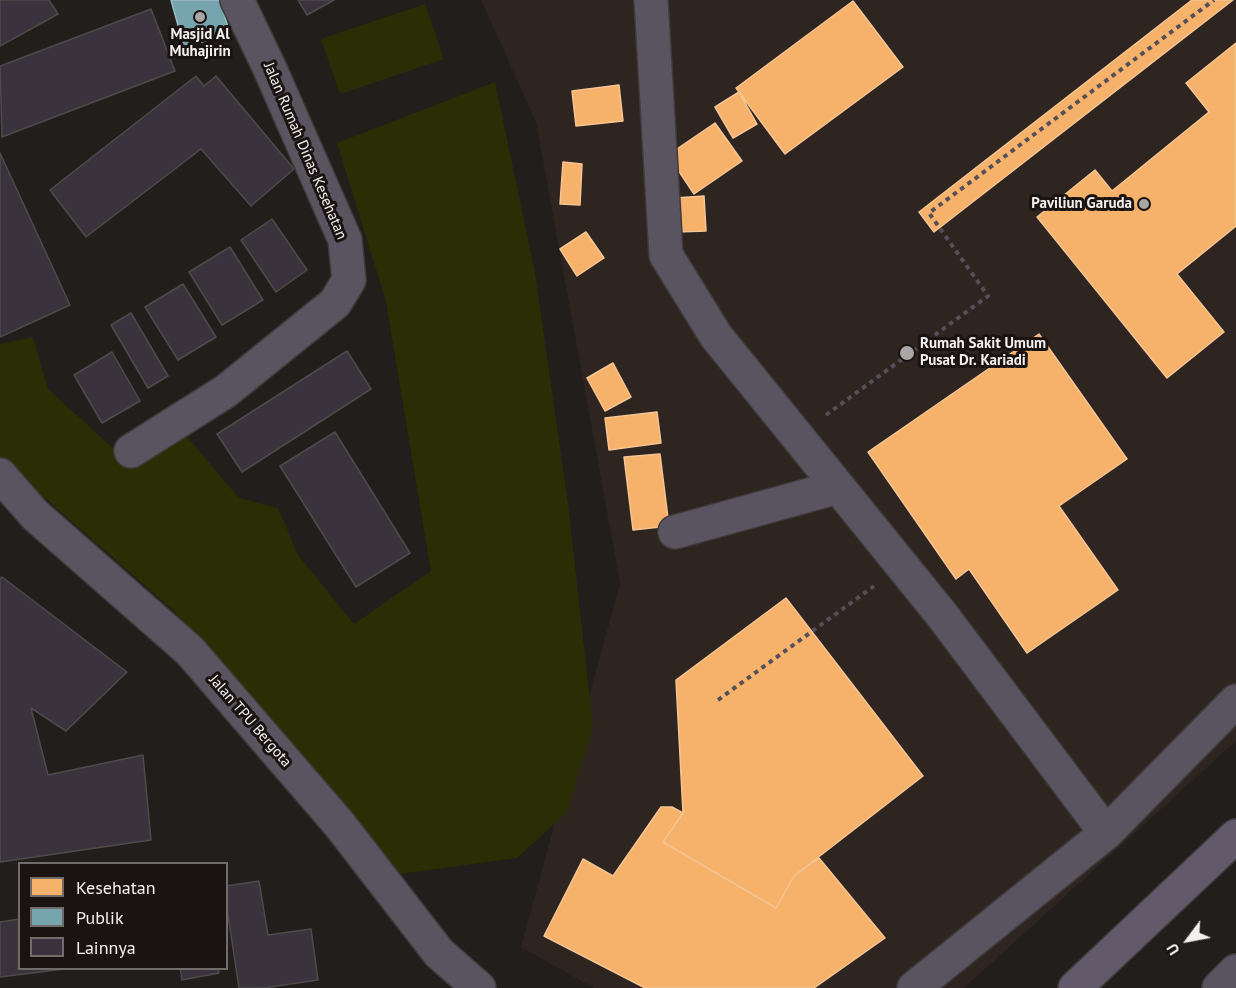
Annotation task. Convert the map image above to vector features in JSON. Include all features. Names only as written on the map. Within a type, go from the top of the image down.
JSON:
[{"type":"highway","points":[[1075,988],[1236,836]]},
{"type":"street","name":"Jalan Rumah Dinas Kesehatan","points":[[131,451],[226,391],[335,303],[349,280],[345,240],[237,0]]},
{"type":"street","points":[[651,0],[666,255],[716,336],[982,666],[1106,833]]},
{"type":"street","name":"Jalan TPU Bergota","points":[[0,475],[35,515],[190,651],[340,825],[439,953],[479,988]]},
{"type":"street","points":[[675,532],[838,487]]},
{"type":"street","points":[[914,988],[1106,833],[1232,715]]},
{"type":"street","points":[[1089,988],[1236,854]]},
{"type":"street","points":[[1219,988],[1236,972]]},
{"type":"path","points":[[820,420],[988,296],[929,213],[1214,0]]},
{"type":"path","points":[[718,700],[902,566]]},
{"type":"shaded area","name":"Rumah Sakit Umum Pusat Dr. Kariadi","points":[[481,0],[1236,0],[1236,741],[964,988],[594,988],[521,947],[620,583],[536,122]]},
{"type":"green space","points":[[425,4],[444,59],[340,94],[321,39]]},
{"type":"green space","points":[[495,82],[535,273],[568,504],[593,726],[567,812],[517,858],[399,874],[173,610],[0,459],[0,344],[33,337],[48,389],[114,449],[184,433],[239,498],[278,508],[298,555],[354,624],[431,571],[386,301],[337,143]]},
{"type":"building: Kesehatan","name":"Paviliun Garuda","points":[[1192,0],[1233,0],[934,232],[919,212]]},
{"type":"building: Kesehatan","points":[[853,1],[903,67],[785,154],[736,88]]},
{"type":"building: Kesehatan","name":"Paviliun Garuda","points":[[1236,43],[1236,226],[1177,274],[1224,332],[1167,378],[1037,217],[1095,170],[1112,191],[1209,112],[1186,83]]},
{"type":"building: Kesehatan","points":[[619,85],[623,121],[576,126],[572,91]]},
{"type":"building: Kesehatan","points":[[739,92],[757,124],[733,138],[715,107]]},
{"type":"building: Kesehatan","points":[[715,123],[742,161],[694,194],[668,155]]},
{"type":"building: Kesehatan","points":[[563,162],[582,164],[580,205],[560,204]]},
{"type":"building: Kesehatan","points":[[704,196],[706,231],[677,232],[675,198]]},
{"type":"building: Kesehatan","points":[[586,232],[604,258],[577,276],[560,249]]},
{"type":"building: Kesehatan","points":[[1039,334],[1127,459],[1059,506],[1118,590],[1027,653],[969,569],[956,579],[868,452]]},
{"type":"building: Kesehatan","points":[[613,363],[631,397],[605,411],[587,378]]},
{"type":"building: Kesehatan","points":[[657,412],[661,443],[609,450],[605,418]]},
{"type":"building: Kesehatan","points":[[660,454],[669,526],[633,530],[624,457]]},
{"type":"building: Kesehatan","points":[[786,598],[923,776],[794,876],[776,908],[663,842],[683,813],[676,680]]},
{"type":"building: Kesehatan","points":[[661,807],[672,807],[683,813],[663,842],[776,908],[794,876],[819,858],[885,938],[814,988],[645,988],[544,936],[583,859],[613,876]]},
{"type":"building: Publik","name":"Masjid Al Muhajirin","points":[[171,0],[220,0],[230,34],[184,47]]},
{"type":"building: Lainnya","points":[[0,0],[49,0],[58,14],[0,46]]},
{"type":"building: Lainnya","points":[[298,0],[334,0],[307,15]]},
{"type":"building: Lainnya","points":[[151,9],[175,71],[2,137],[0,66]]},
{"type":"building: Lainnya","points":[[196,76],[204,86],[216,76],[294,169],[251,206],[201,149],[86,237],[50,190]]},
{"type":"building: Lainnya","points":[[0,153],[70,305],[0,337]]},
{"type":"building: Lainnya","points":[[272,219],[307,270],[276,292],[241,240]]},
{"type":"building: Lainnya","points":[[230,247],[263,300],[222,325],[189,272]]},
{"type":"building: Lainnya","points":[[183,284],[216,337],[178,360],[145,307]]},
{"type":"building: Lainnya","points":[[131,313],[168,376],[148,388],[111,325]]},
{"type":"building: Lainnya","points":[[347,351],[371,389],[242,472],[217,434]]},
{"type":"building: Lainnya","points":[[112,352],[140,401],[102,423],[74,375]]},
{"type":"building: Lainnya","points":[[335,432],[410,553],[356,587],[280,466]]},
{"type":"building: Lainnya","points":[[2,577],[127,672],[66,731],[31,708],[48,775],[143,755],[151,840],[0,862],[0,579]]},
{"type":"building: Lainnya","points":[[259,881],[268,935],[311,929],[318,980],[263,988],[239,988],[228,915],[228,886]]},
{"type":"building: Lainnya","points":[[18,919],[18,970],[56,970],[0,977],[0,922]]},
{"type":"building: Lainnya","points":[[180,970],[218,970],[219,973],[182,980]]},
{"type":"place","name":"Masjid Al Muhajirin","points":[[200,17]]},
{"type":"place","name":"Paviliun Garuda","points":[[1144,204]]},
{"type":"place","name":"Rumah Sakit Umum Pusat Dr. Kariadi","points":[[907,353]]}]
